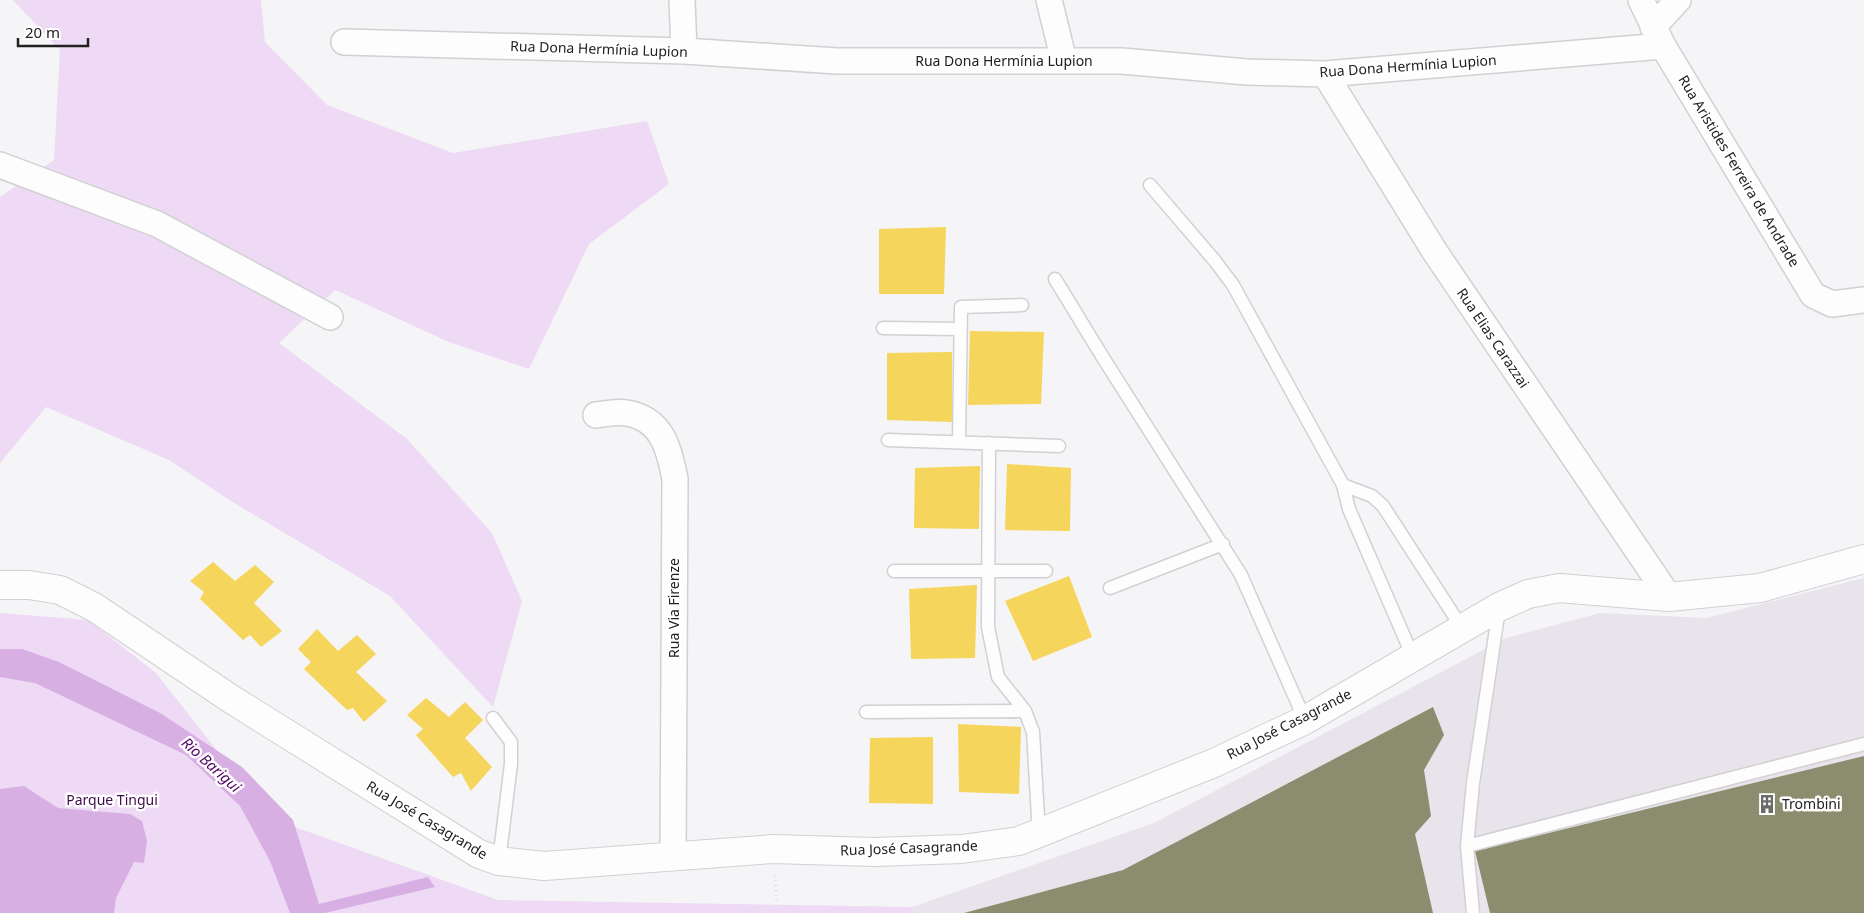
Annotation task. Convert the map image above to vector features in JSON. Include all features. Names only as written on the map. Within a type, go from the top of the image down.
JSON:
[{"type":"street","points":[[682,0],[684,51]]},
{"type":"street","points":[[1048,0],[1064,61]]},
{"type":"street","name":"Rua Aristides Ferreira de Andrade","points":[[1641,0],[1658,36],[1813,294],[1832,304],[1864,300]]},
{"type":"street","points":[[1658,36],[1678,0]]},
{"type":"street","name":"Rua Dona Hermínia Lupion","points":[[344,42],[684,51],[837,61],[1122,61],[1247,72],[1325,74],[1658,36]]},
{"type":"street","name":"Rua Elias Carazzai","points":[[1325,74],[1435,252],[1670,597]]},
{"type":"street","points":[[0,165],[157,224],[330,317]]},
{"type":"street","name":"Rua Via Firenze","points":[[596,415],[625,412],[648,419],[669,448],[674,479],[673,857]]},
{"type":"street","name":"Rua José Casagrande","points":[[0,586],[29,585],[60,590],[94,607],[231,700],[479,854],[499,861],[544,866],[773,849],[874,852],[962,849],[1019,841],[1214,763],[1305,720],[1499,607],[1528,594],[1559,588],[1670,597],[1760,588],[1864,559]]},
{"type":"lane","points":[[1150,185],[1233,285],[1343,485],[1349,510],[1413,657]]},
{"type":"lane","points":[[1055,279],[1241,575],[1305,720]]},
{"type":"lane","points":[[959,441],[961,307],[1022,305]]},
{"type":"lane","points":[[883,328],[960,329]]},
{"type":"lane","points":[[888,440],[959,441],[1058,446]]},
{"type":"lane","points":[[989,443],[988,627],[998,676],[1025,712],[1033,732],[1039,834]]},
{"type":"lane","points":[[1343,485],[1372,496],[1383,506],[1462,628]]},
{"type":"lane","points":[[1110,588],[1223,544]]},
{"type":"lane","points":[[894,571],[1046,571]]},
{"type":"lane","points":[[1473,913],[1467,846],[1499,607]]},
{"type":"lane","points":[[866,712],[1025,712]]},
{"type":"lane","points":[[494,718],[510,742],[511,764],[499,861]]},
{"type":"lane","points":[[1467,846],[1864,744]]},
{"type":"path","points":[[773,849],[777,913]]},
{"type":"shaded area","points":[[1864,578],[1864,913],[913,913],[912,907],[1154,823],[1506,638],[1600,613],[1706,618]]},
{"type":"green space","points":[[13,0],[261,0],[265,42],[327,105],[453,153],[647,121],[669,184],[589,244],[529,369],[449,342],[335,290],[279,343],[407,439],[492,533],[522,601],[493,707],[390,596],[231,501],[169,460],[46,407],[0,463],[0,197],[54,160],[60,50]]},
{"type":"green space","name":"Parque Tingui","points":[[0,613],[88,620],[156,673],[270,818],[498,900],[912,907],[913,913],[0,913]]},
{"type":"water","name":"Rio Barigui","points":[[0,649],[22,649],[59,662],[160,713],[242,767],[293,820],[319,904],[428,877],[435,887],[325,913],[290,913],[270,861],[240,806],[186,755],[35,683],[0,677]]},
{"type":"water","points":[[24,786],[58,808],[130,814],[142,821],[147,841],[144,863],[134,862],[116,898],[114,913],[0,913],[0,789]]},
{"type":"building: Moradias","points":[[946,227],[944,294],[879,294],[879,229]]},
{"type":"building: Moradias","points":[[970,331],[1044,332],[1041,404],[968,405]]},
{"type":"building: Moradias","points":[[952,352],[952,422],[887,420],[887,353]]},
{"type":"building: Moradias","points":[[1007,464],[1071,468],[1070,531],[1005,530]]},
{"type":"building: Moradias","points":[[980,466],[979,529],[914,528],[915,468]]},
{"type":"building: Moradias","points":[[213,562],[235,581],[255,565],[274,582],[254,603],[282,631],[261,647],[250,635],[243,640],[200,599],[204,592],[190,581]]},
{"type":"building: Moradias","points":[[1069,576],[1092,637],[1033,661],[1005,601]]},
{"type":"building: Moradias","points":[[977,585],[975,658],[911,659],[909,589]]},
{"type":"building: Moradias","points":[[317,629],[338,651],[357,635],[376,654],[356,672],[387,701],[364,722],[353,708],[347,710],[304,669],[311,662],[298,649]]},
{"type":"building: Moradias","points":[[426,698],[449,717],[465,702],[483,720],[465,738],[492,767],[471,791],[461,773],[453,777],[416,735],[423,729],[407,715]]},
{"type":"building: Moradias","points":[[958,724],[1021,727],[1019,794],[959,792]]},
{"type":"building: Moradias","points":[[933,737],[933,804],[869,803],[870,738]]},
{"type":"building: Indústria","points":[[1433,707],[1444,735],[1424,770],[1431,816],[1415,834],[1433,913],[964,913],[1123,870]]},
{"type":"building: Indústria","name":"Trombini","points":[[1864,756],[1864,913],[1490,913],[1475,851]]},
{"type":"place","name":"Trombini","points":[[1767,804]]}]
